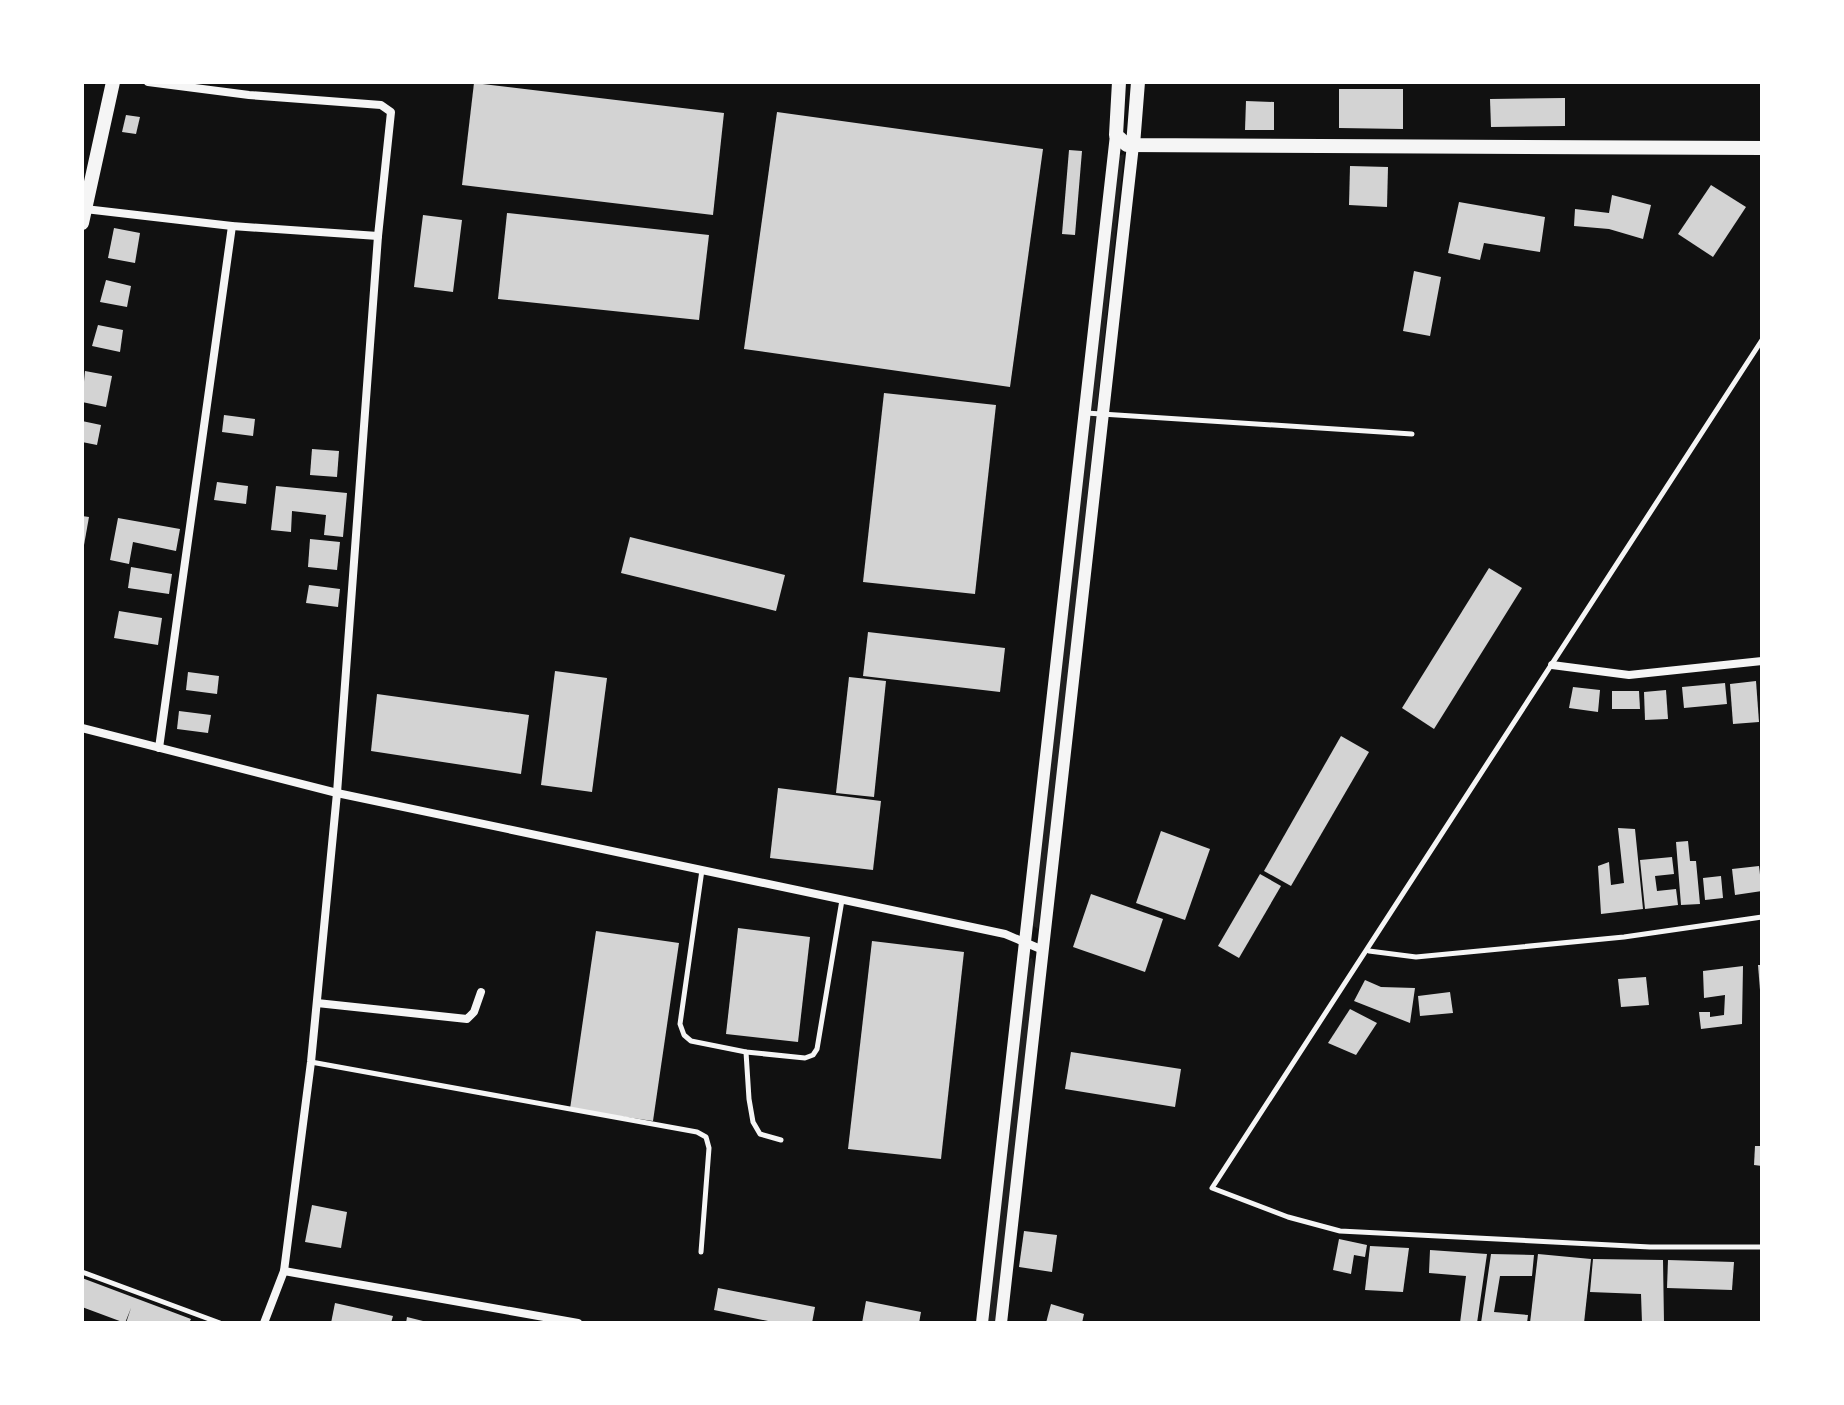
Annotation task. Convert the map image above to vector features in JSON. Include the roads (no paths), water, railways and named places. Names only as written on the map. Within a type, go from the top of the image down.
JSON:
[{"type":"main road","points":[[83,216],[113,82]]},
{"type":"main road","points":[[1119,82],[1116,135],[1122,143],[1133,145],[1762,148]]},
{"type":"main road","points":[[1133,145],[1138,82]]},
{"type":"street","points":[[148,82],[249,95],[381,105],[391,112],[378,236],[337,793],[311,1062],[284,1271],[264,1323]]},
{"type":"street","points":[[982,1323],[1116,135]]},
{"type":"street","points":[[1001,1323],[1133,145]]},
{"type":"street","points":[[83,216],[378,236]]},
{"type":"street","points":[[159,748],[232,226]]},
{"type":"street","points":[[1552,665],[1629,675],[1762,661]]},
{"type":"street","points":[[82,728],[337,793],[1005,934],[1024,940],[1042,956]]},
{"type":"street","points":[[1026,921],[1035,937],[1043,933],[1046,927]]},
{"type":"street","points":[[1005,934],[1014,933],[1026,921]]},
{"type":"street","points":[[1022,959],[1033,949],[1042,956]]},
{"type":"street","points":[[317,1003],[467,1019],[474,1012],[481,992]]},
{"type":"street","points":[[284,1271],[578,1323]]},
{"type":"lane","points":[[1762,340],[1369,951],[1212,1188],[1288,1217],[1340,1231],[1650,1247],[1762,1247]]},
{"type":"lane","points":[[1086,413],[1412,434]]},
{"type":"lane","points":[[702,870],[680,1024],[684,1035],[691,1041],[746,1052],[805,1058],[817,1049],[842,899]]},
{"type":"lane","points":[[1369,951],[1416,957],[1624,937],[1762,917]]},
{"type":"lane","points":[[746,1052],[753,1122],[760,1134],[781,1140]]},
{"type":"lane","points":[[311,1062],[697,1132],[706,1137],[709,1148],[701,1252]]},
{"type":"lane","points":[[82,1272],[220,1323]]}]
